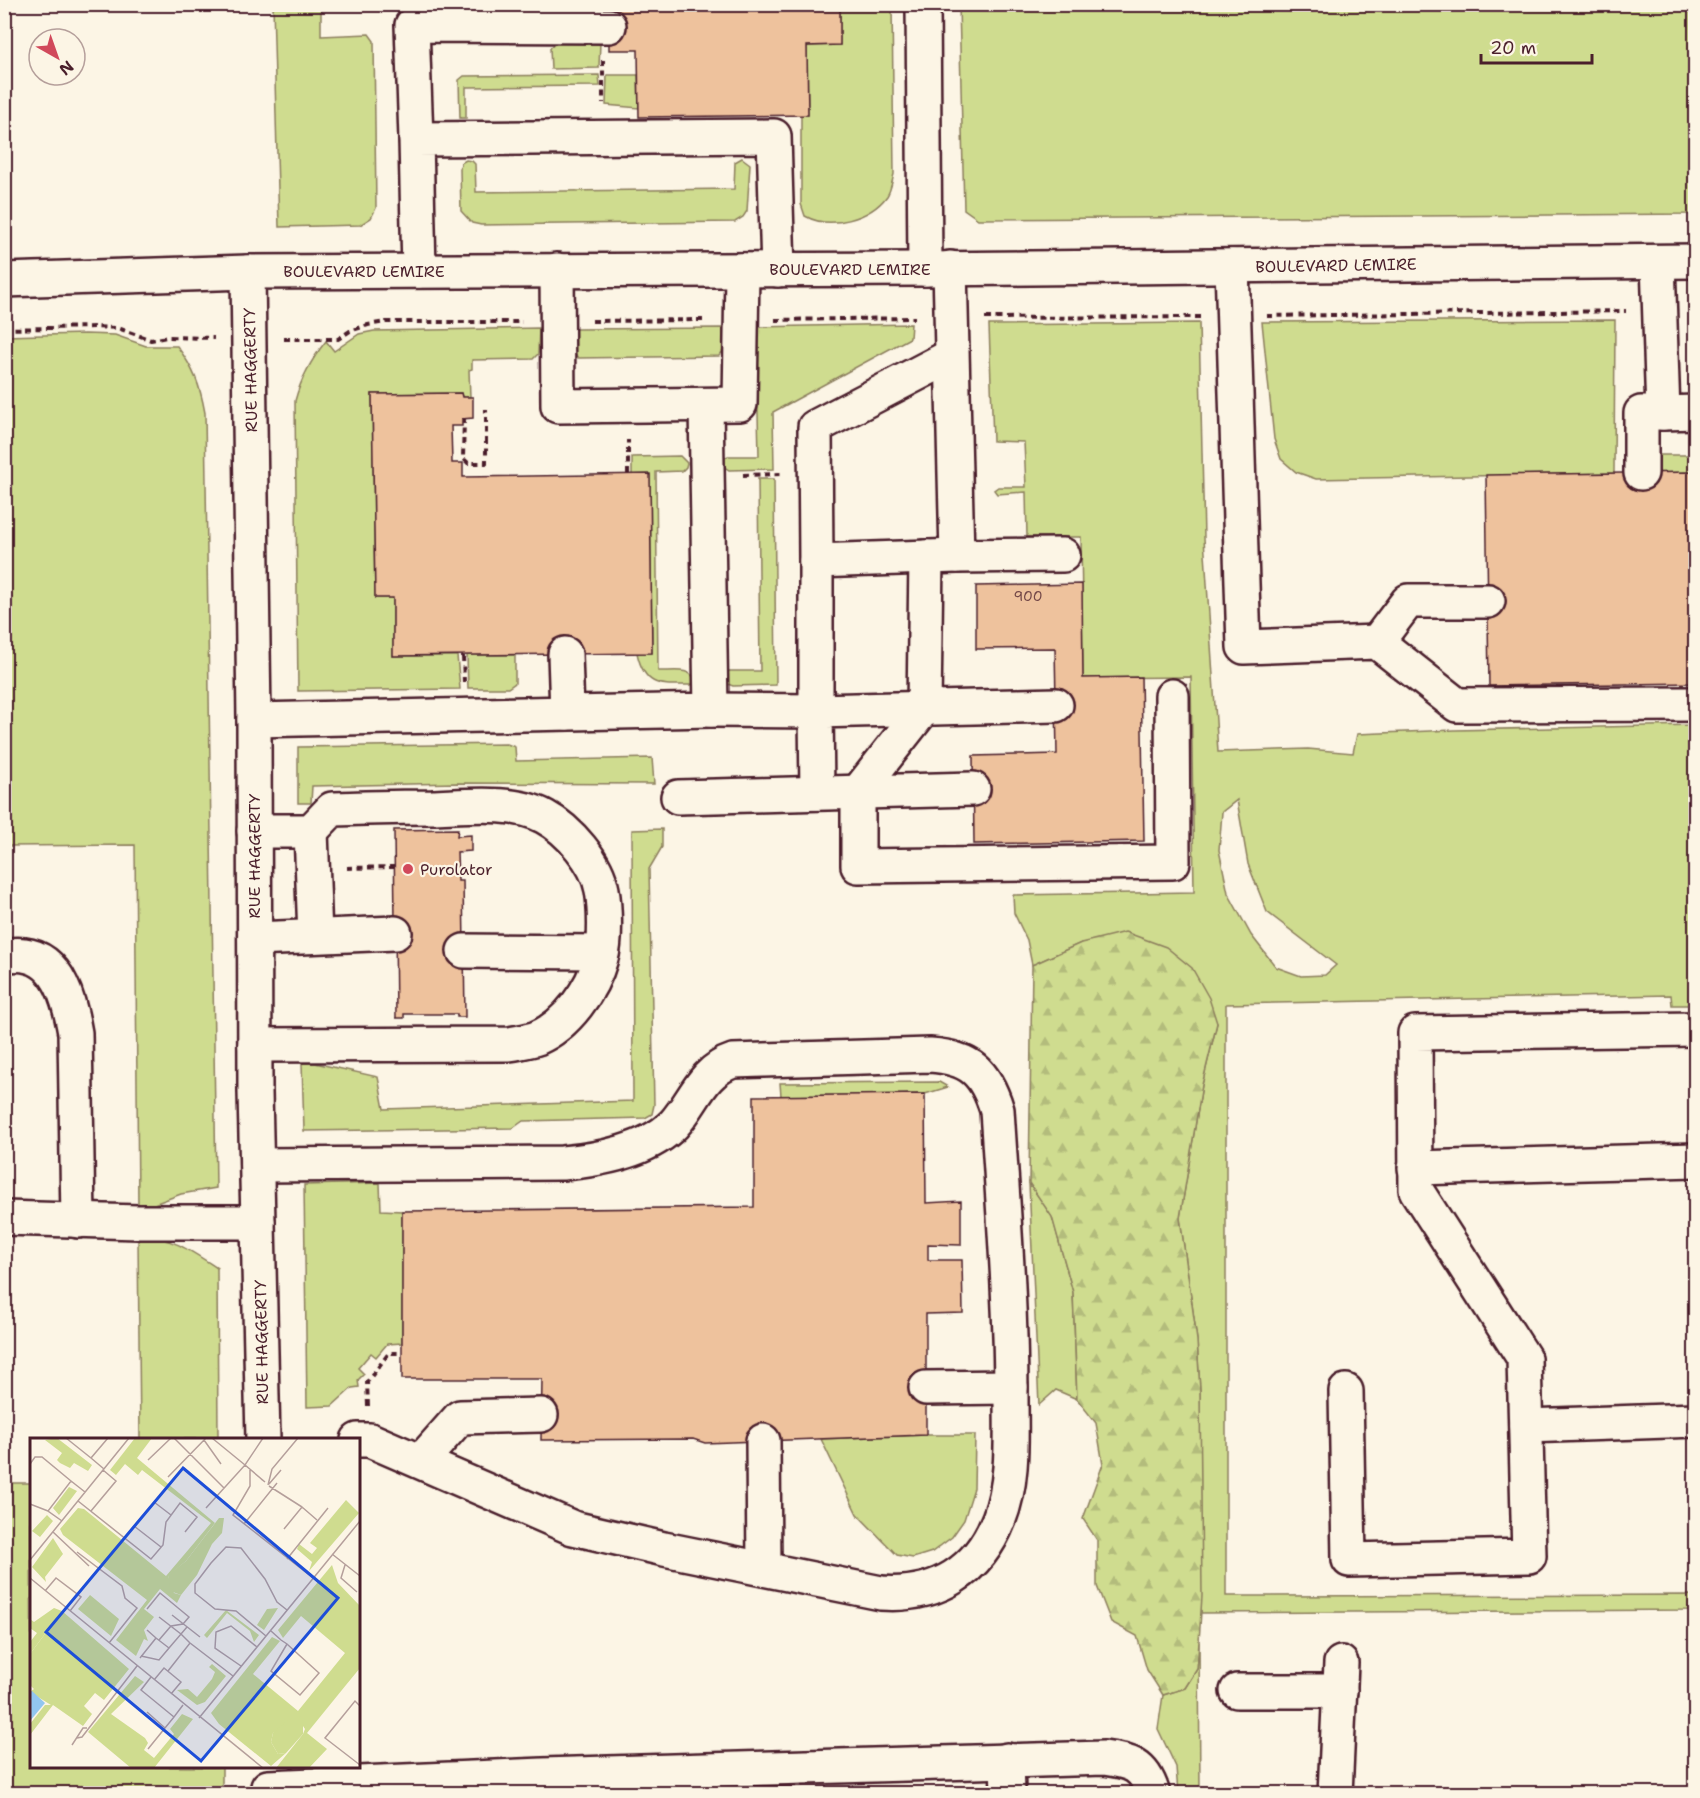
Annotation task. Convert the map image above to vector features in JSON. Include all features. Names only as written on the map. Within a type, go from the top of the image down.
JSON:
[{"type":"main road","points":[[923,4],[937,269],[951,356],[941,557],[924,708],[858,792],[858,866],[1173,862],[1172,696]]},
{"type":"main road","points":[[419,271],[412,15],[609,26]]},
{"type":"main road","points":[[416,139],[774,136],[778,270]]},
{"type":"main road","name":"BOULEVARD LEMIRE","points":[[4,280],[248,272],[937,269],[1695,261]]},
{"type":"main road","points":[[1658,262],[1663,413]]},
{"type":"main road","points":[[1232,266],[1244,647],[1377,642],[1457,705],[1695,704]]},
{"type":"main road","points":[[557,270],[558,406],[740,404],[742,270]]},
{"type":"main road","name":"RUE HAGGERTY","points":[[248,272],[254,720],[255,1045],[263,1438]]},
{"type":"main road","points":[[817,793],[815,427],[951,356]]},
{"type":"main road","points":[[706,405],[711,710]]},
{"type":"main road","points":[[1641,473],[1641,413],[1695,412]]},
{"type":"main road","points":[[816,561],[1063,555]]},
{"type":"main road","points":[[1377,642],[1408,601],[1488,601]]},
{"type":"main road","points":[[565,654],[567,713]]},
{"type":"main road","points":[[254,720],[1056,705]]},
{"type":"main road","points":[[678,797],[973,789]]},
{"type":"main road","points":[[254,831],[311,831],[332,809],[457,806],[526,808],[545,817],[567,833],[581,848],[602,888],[604,915],[602,957],[588,987],[577,1005],[557,1025],[536,1038],[510,1044],[255,1045]]},
{"type":"main road","points":[[311,831],[315,936]]},
{"type":"main road","points":[[255,939],[395,933]]},
{"type":"main road","points":[[464,951],[602,952]]},
{"type":"main road","points":[[4,956],[25,955],[39,960],[51,969],[70,1008],[75,1033],[78,1221]]},
{"type":"main road","points":[[1346,1391],[1349,1560],[1529,1556],[1524,1358],[1416,1190],[1415,1033],[1695,1029]]},
{"type":"main road","points":[[257,1164],[585,1161],[634,1147],[664,1132],[674,1124],[711,1073],[720,1065],[733,1061],[930,1055],[951,1057],[968,1064],[980,1075],[992,1092],[997,1110],[1011,1335],[1011,1460],[1008,1488],[1000,1518],[987,1544],[975,1561],[952,1579],[928,1589],[898,1594],[881,1593],[573,1528],[421,1461],[370,1440],[360,1440]]},
{"type":"main road","points":[[1415,1168],[1695,1160]]},
{"type":"main road","points":[[4,1218],[78,1221],[258,1222]]},
{"type":"main road","points":[[926,1388],[1011,1387]]},
{"type":"main road","points":[[421,1461],[460,1417],[541,1415]]},
{"type":"main road","points":[[1526,1426],[1695,1420]]},
{"type":"main road","points":[[763,1441],[764,1569]]},
{"type":"main road","points":[[1237,1691],[1340,1677],[1335,1794]]},
{"type":"main road","points":[[268,1782],[543,1784],[1007,1760],[1104,1758],[1124,1761],[1136,1766],[1146,1774],[1153,1794]]},
{"type":"main road","points":[[1007,1760],[1008,1794]]},
{"type":"path","points":[[1260,316],[1619,311]]},
{"type":"path","points":[[987,318],[1200,317]]},
{"type":"path","points":[[770,320],[910,318]]},
{"type":"path","points":[[586,321],[711,320]]},
{"type":"path","points":[[338,339],[350,331],[386,322],[526,322]]},
{"type":"path","points":[[4,329],[118,328],[151,340],[167,337]]},
{"type":"path","points":[[464,418],[463,458],[468,463],[486,463],[486,409]]},
{"type":"path","points":[[628,475],[629,457]]},
{"type":"path","points":[[758,475],[774,474]]},
{"type":"path","points":[[463,656],[464,688]]},
{"type":"path","points":[[313,868],[394,867]]},
{"type":"path","points":[[368,1387],[367,1382],[389,1353],[402,1353]]},
{"type":"green space","points":[[273,5],[321,5],[321,36],[369,34],[374,41],[376,208],[371,218],[360,225],[279,227]]},
{"type":"green space","points":[[479,5],[609,5],[609,7],[479,7]]},
{"type":"green space","points":[[840,5],[892,5],[894,174],[887,196],[871,211],[849,220],[826,222],[805,216],[801,204],[801,115],[808,115],[807,46],[840,45]]},
{"type":"green space","points":[[959,5],[1695,5],[1695,214],[978,219],[964,209]]},
{"type":"green space","points":[[600,42],[599,68],[551,69],[550,48],[556,43]]},
{"type":"green space","points":[[599,75],[600,86],[466,87],[466,118],[460,118],[459,80],[464,76]]},
{"type":"green space","points":[[607,75],[638,75],[639,108],[606,105]]},
{"type":"green space","points":[[742,158],[750,164],[747,211],[735,222],[481,225],[472,223],[461,211],[460,169],[461,163],[466,160],[475,164],[476,192],[734,189],[735,162]]},
{"type":"green space","points":[[1615,320],[1614,473],[1316,479],[1296,472],[1281,459],[1274,439],[1262,322]]},
{"type":"green space","points":[[1199,323],[1204,538],[1218,752],[1308,749],[1353,753],[1357,734],[1695,725],[1695,1005],[1672,1005],[1671,995],[1226,1004],[1226,1596],[1695,1595],[1695,1610],[1201,1613],[1200,1391],[1197,1340],[1180,1218],[1202,1085],[1217,1023],[1081,943],[1032,965],[1027,940],[1014,913],[1013,895],[1194,892],[1191,677],[1083,678],[1081,537],[1027,537],[1026,492],[997,494],[994,490],[998,487],[1026,487],[1024,442],[993,441],[989,325]],"holes":[[[1237,800],[1248,864],[1267,912],[1336,965],[1325,975],[1301,976],[1276,967],[1251,935],[1228,893],[1219,850],[1222,812]]]},
{"type":"green space","points":[[911,324],[910,338],[773,412],[774,469],[729,470],[723,466],[723,459],[728,456],[759,456],[756,327]]},
{"type":"green space","points":[[539,328],[538,354],[533,359],[472,360],[472,369],[469,370],[470,397],[462,397],[461,393],[372,394],[375,598],[393,598],[393,656],[457,656],[460,689],[298,691],[295,401],[303,377],[316,355],[326,341],[334,351],[359,334],[374,331]]},
{"type":"green space","points":[[723,328],[723,351],[719,356],[578,358],[574,353],[572,332],[576,329]]},
{"type":"green space","points":[[115,335],[146,346],[177,346],[196,378],[205,413],[216,1188],[181,1194],[138,1207],[135,845],[5,846],[4,336]]},
{"type":"green space","points":[[1654,455],[1695,455],[1695,472],[1654,473]]},
{"type":"green space","points":[[680,456],[687,463],[682,471],[656,472],[658,671],[689,673],[695,681],[691,685],[662,684],[649,679],[644,673],[637,653],[652,653],[650,475],[632,475],[632,457]]},
{"type":"green space","points":[[758,479],[774,479],[776,685],[733,686],[725,679],[724,675],[729,671],[760,671]]},
{"type":"green space","points":[[467,655],[515,655],[515,683],[508,688],[468,688]]},
{"type":"green space","points":[[507,744],[515,747],[516,761],[652,758],[654,784],[457,783],[312,786],[311,803],[298,803],[298,747]]},
{"type":"green space","points":[[662,829],[662,847],[649,869],[654,1105],[652,1114],[645,1118],[523,1121],[513,1128],[304,1131],[302,1063],[315,1063],[378,1077],[384,1109],[633,1101],[632,830]]},
{"type":"green space","points":[[1125,932],[1166,947],[1192,968],[1209,998],[1217,1023],[1202,1085],[1180,1218],[1197,1340],[1200,1391],[1202,1596],[1197,1669],[1185,1688],[1163,1695],[1147,1670],[1137,1636],[1111,1622],[1097,1586],[1097,1540],[1083,1519],[1103,1464],[1096,1423],[1077,1399],[1073,1292],[1052,1217],[1029,1183],[1032,965],[1081,943]]},
{"type":"green space","points":[[939,1082],[948,1087],[925,1094],[781,1096],[780,1083]]},
{"type":"green space","points":[[380,1183],[381,1210],[402,1211],[402,1343],[387,1344],[376,1357],[371,1353],[358,1368],[364,1374],[358,1380],[359,1387],[352,1388],[332,1406],[307,1407],[304,1185]]},
{"type":"green space","points":[[1029,1183],[1052,1216],[1073,1292],[1077,1399],[1056,1390],[1039,1405]]},
{"type":"green space","points":[[138,1237],[161,1239],[180,1245],[217,1268],[218,1438],[140,1438]]},
{"type":"green space","points":[[975,1435],[974,1488],[964,1520],[952,1537],[932,1552],[913,1558],[897,1555],[857,1514],[821,1439]]},
{"type":"green space","points":[[4,1483],[30,1483],[30,1768],[222,1768],[222,1793],[5,1793]]},
{"type":"green space","points":[[1199,1642],[1200,1793],[1178,1793],[1176,1767],[1158,1729],[1163,1695],[1185,1688],[1197,1669]]},
{"type":"building","points":[[609,4],[840,4],[840,45],[807,46],[808,115],[639,117],[638,50],[609,50]]},
{"type":"building","points":[[461,393],[462,397],[473,397],[473,418],[462,419],[462,426],[451,426],[452,463],[463,463],[463,477],[650,474],[652,653],[393,656],[393,598],[375,598],[372,394]]},
{"type":"building","points":[[1696,472],[1696,683],[1489,686],[1486,475]]},
{"type":"building","points":[[1082,584],[1083,678],[1141,677],[1144,841],[974,844],[973,756],[1057,754],[1055,648],[976,649],[976,586]]},
{"type":"building","points":[[458,829],[457,836],[471,835],[471,851],[457,852],[458,881],[463,881],[465,1017],[457,1017],[457,1014],[404,1014],[404,1018],[396,1018],[394,830]]},
{"type":"building","points":[[925,1094],[926,1203],[961,1201],[961,1245],[928,1244],[928,1260],[962,1260],[963,1313],[926,1314],[926,1435],[705,1443],[693,1439],[541,1440],[542,1379],[402,1379],[402,1211],[754,1207],[754,1096]]},
{"type":"place","name":"Purolator","points":[[408,869]]}]
